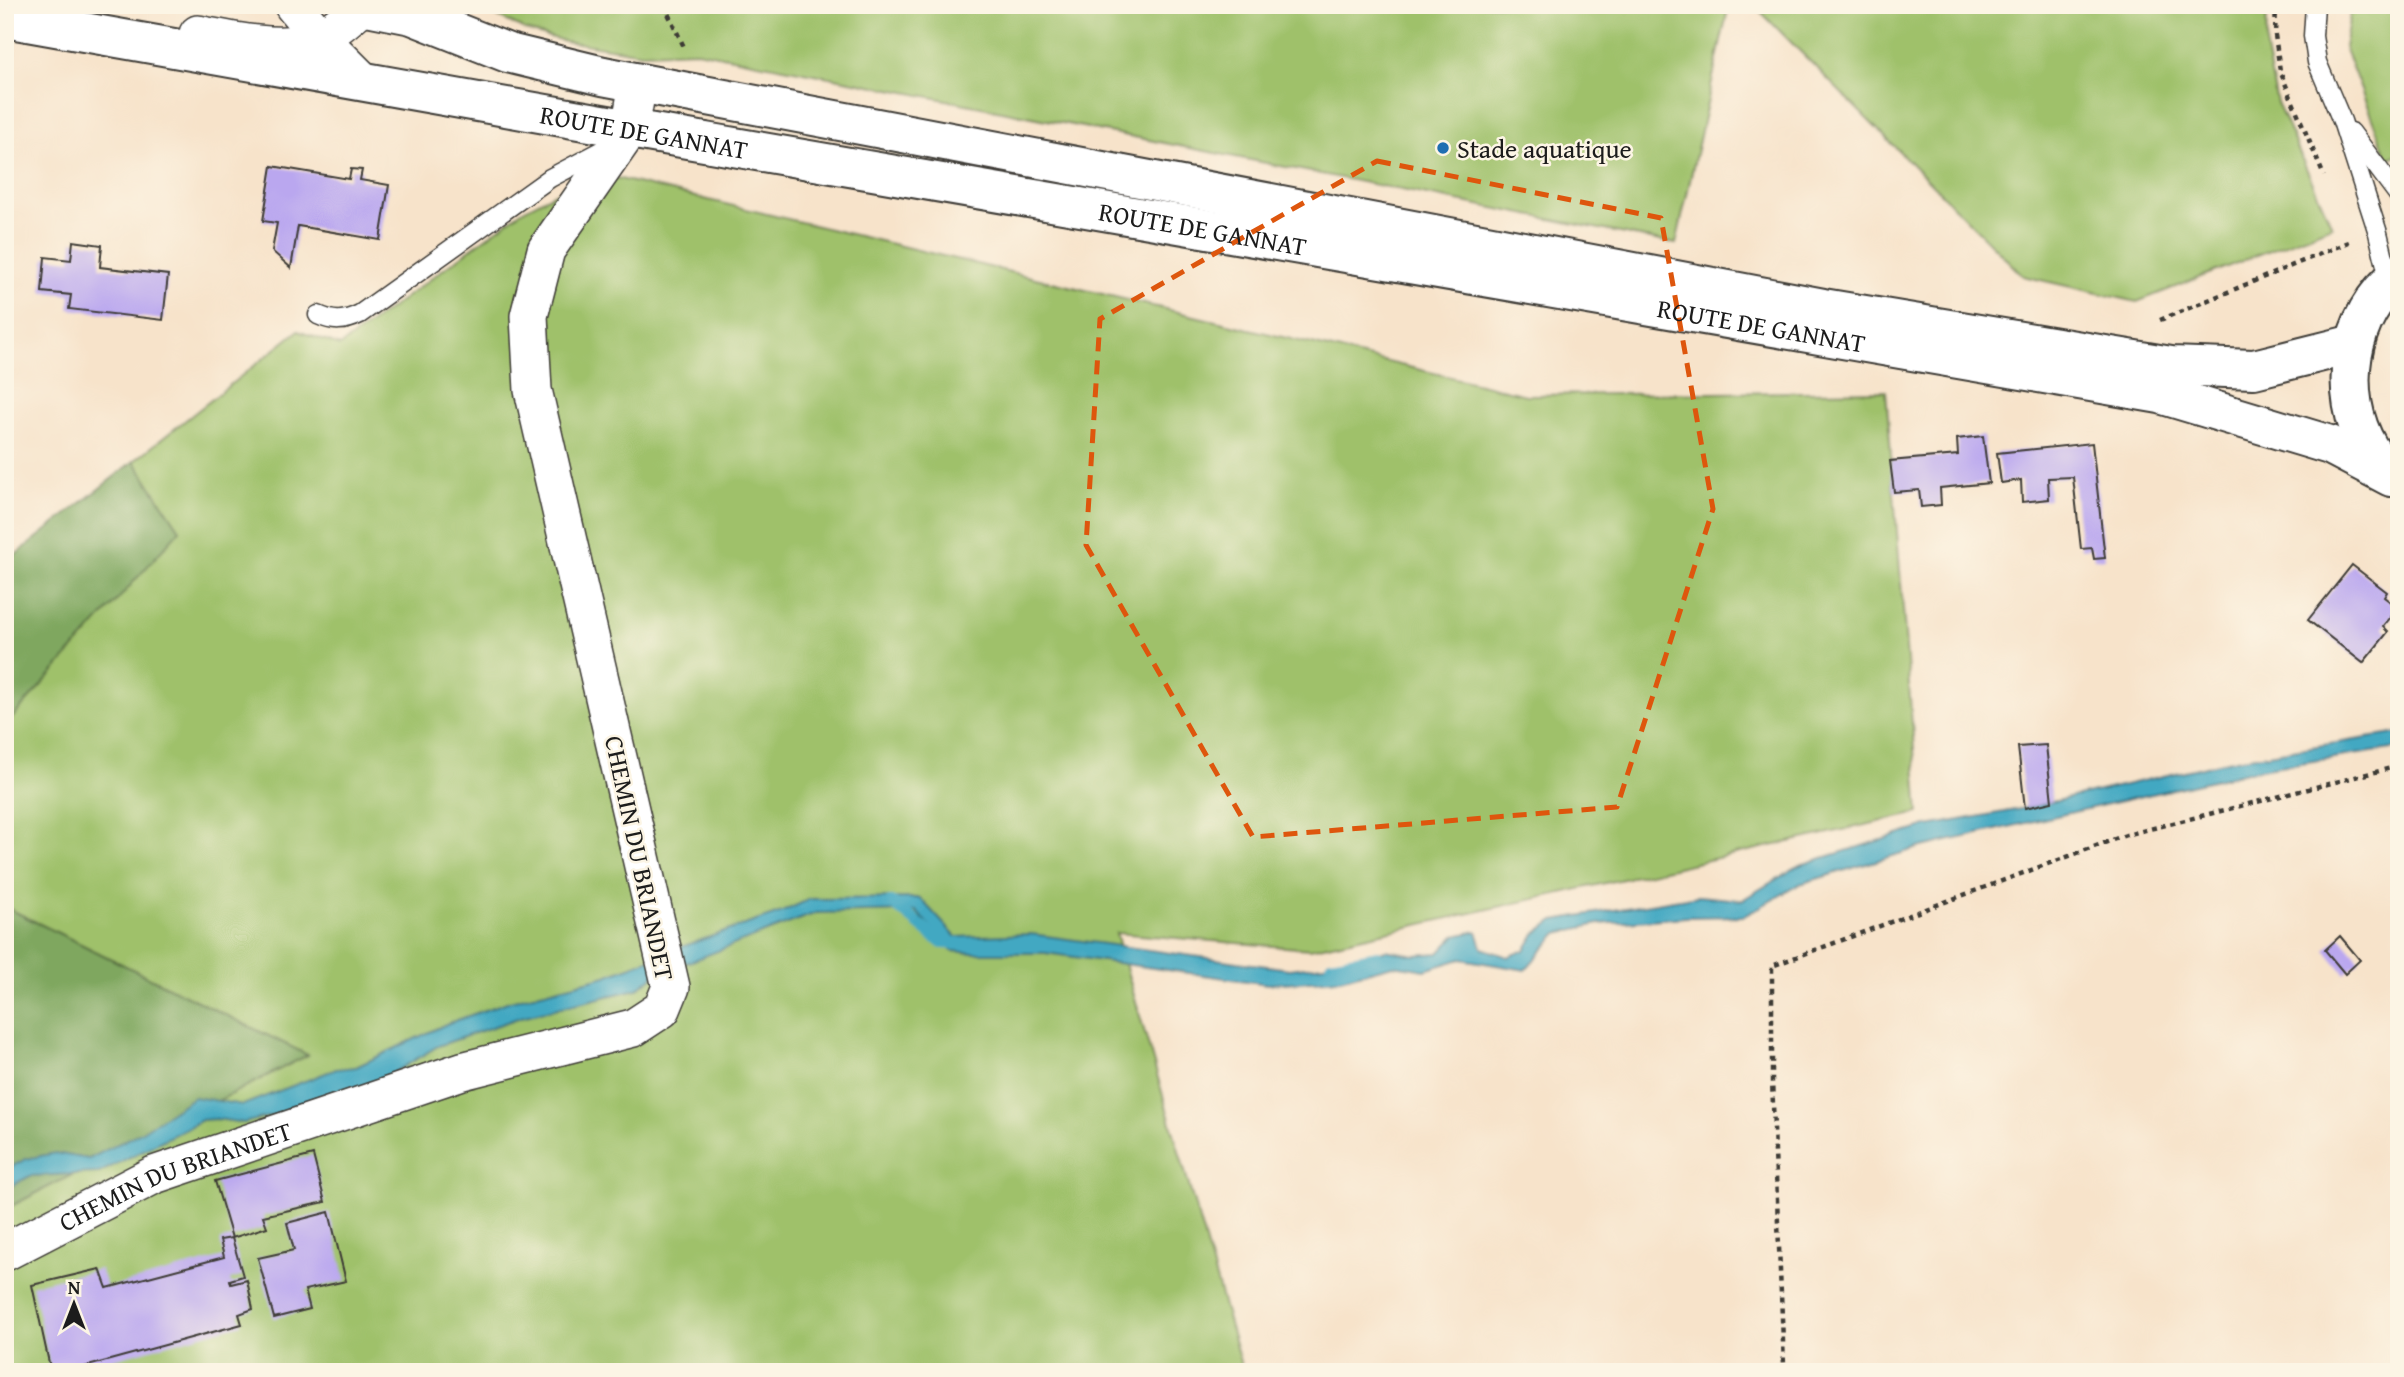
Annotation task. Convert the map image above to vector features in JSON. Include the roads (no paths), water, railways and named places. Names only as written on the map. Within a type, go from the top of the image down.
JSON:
[{"type":"main road","name":"ROUTE DE GANNAT","points":[[363,5],[412,15],[508,53],[638,83],[1824,308],[2171,366],[2254,369],[2354,344]]},
{"type":"main road","name":"ROUTE DE GANNAT","points":[[5,18],[362,80],[626,134],[2160,394],[2330,444],[2395,480]]},
{"type":"main road","points":[[2394,278],[2368,310],[2354,344],[2350,380],[2355,415],[2368,448],[2395,480]]},
{"type":"street","points":[[43,5],[220,38],[271,44],[300,44],[320,38],[363,5]]},
{"type":"street","points":[[293,5],[320,38],[362,80]]},
{"type":"street","name":"CHEMIN DU BRIANDET","points":[[5,1252],[154,1175],[462,1072],[633,1028],[662,1009],[671,987],[533,390],[529,316],[547,250],[626,134],[638,83]]},
{"type":"lane","points":[[2315,5],[2313,36],[2317,62],[2342,121],[2394,278]]},
{"type":"lane","points":[[2342,121],[2399,196]]},
{"type":"lane","points":[[317,315],[331,321],[349,319],[360,314],[550,178],[626,134]]},
{"type":"water","points":[[2399,733],[2399,748],[2260,769],[1922,847],[1800,884],[1744,916],[1686,917],[1599,924],[1558,933],[1525,970],[1461,959],[1425,970],[1393,965],[1340,979],[1268,984],[1045,953],[952,951],[916,911],[816,913],[689,962],[664,968],[637,989],[521,1017],[438,1046],[361,1093],[244,1123],[202,1120],[99,1173],[30,1176],[5,1189],[5,1170],[26,1159],[55,1153],[89,1159],[139,1133],[194,1097],[243,1105],[336,1069],[356,1067],[446,1024],[510,1001],[606,976],[782,912],[810,899],[920,898],[956,937],[1031,934],[1289,969],[1358,961],[1385,950],[1415,955],[1439,953],[1455,936],[1477,931],[1482,948],[1508,957],[1525,950],[1535,934],[1554,920],[1698,896],[1742,900],[1800,865],[1927,826],[2026,808],[2236,759]]},
{"type":"waterway","points":[[890,903],[942,943],[959,943]]},
{"type":"waterway","points":[[1331,965],[1378,956]]},
{"type":"place","name":"Stade aquatique","points":[[1443,148]]}]
